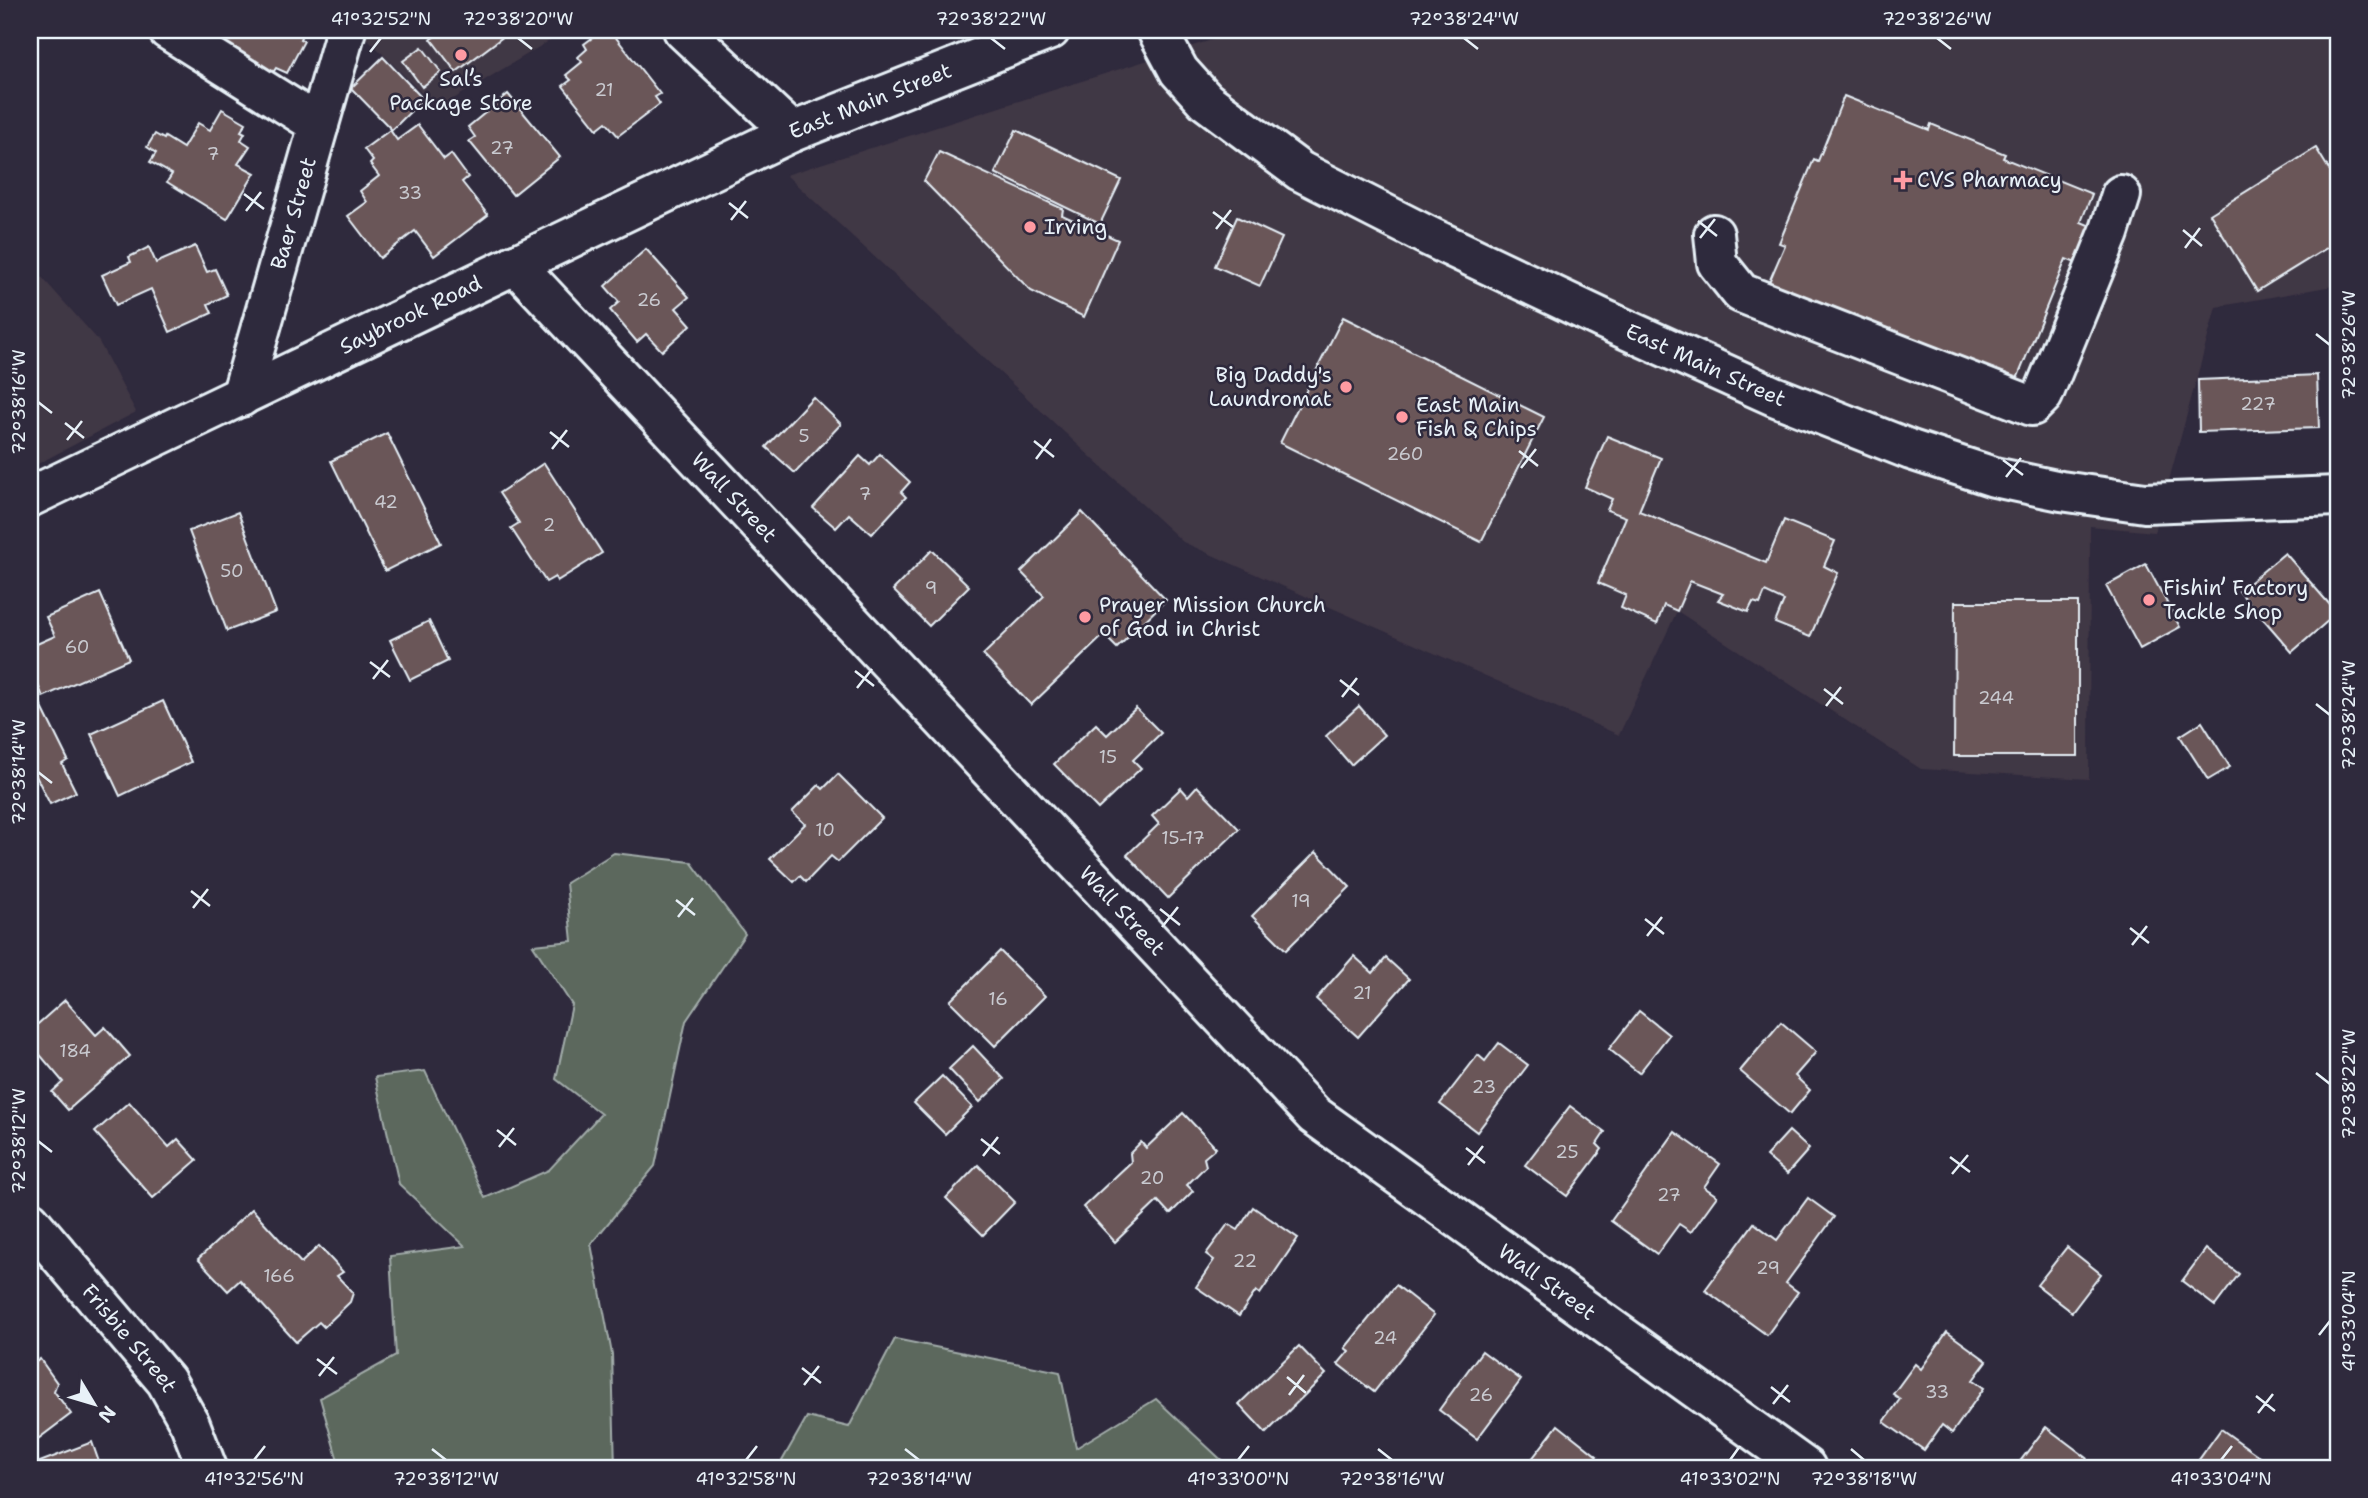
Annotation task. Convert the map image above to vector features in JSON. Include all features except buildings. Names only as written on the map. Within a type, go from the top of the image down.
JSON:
[{"type":"street","points":[[168,30],[319,125]]},
{"type":"street","name":"Baer Street","points":[[241,397],[346,30]]},
{"type":"street","name":"East Main Street","points":[[683,30],[792,132],[1050,30]]},
{"type":"street","name":"East Main Street","points":[[1157,30],[1179,71],[1206,101],[1300,171],[1428,236],[1615,325],[1774,396],[1911,450],[1994,477],[2061,491],[2145,503],[2338,496]]},
{"type":"street","name":"Saybrook Road","points":[[30,497],[792,132]]},
{"type":"street","points":[[1714,234],[1717,263],[1741,293],[2032,406],[2043,395],[2122,195]]},
{"type":"street","name":"Wall Street","points":[[515,264],[1314,1115],[1806,1468]]},
{"type":"street","name":"Frisbie Street","points":[[30,1222],[166,1381],[190,1424],[207,1468]]},
{"type":"shaded area","points":[[359,30],[567,30],[437,109]]},
{"type":"shaded area","points":[[1243,30],[2338,30],[2338,285],[2216,307],[2155,532],[2090,526],[2089,779],[1921,769],[1677,611],[1619,735],[1183,542],[786,175]]},
{"type":"shaded area","points":[[30,264],[98,340],[136,412],[30,468]]},
{"type":"green space","points":[[614,853],[691,862],[745,934],[686,1021],[655,1166],[591,1244],[612,1354],[615,1468],[340,1468],[320,1398],[396,1356],[390,1256],[465,1246],[399,1184],[375,1077],[425,1071],[485,1198],[549,1170],[601,1114],[556,1079],[572,1005],[533,945],[572,941],[566,883]]},
{"type":"green space","points":[[895,1339],[1060,1372],[1076,1448],[1156,1399],[1230,1468],[778,1468],[807,1417],[849,1427]]},
{"type":"place","name":"Sal’s Package Store","points":[[461,55]]},
{"type":"place","name":"CVS Pharmacy","points":[[1903,180]]},
{"type":"place","name":"Irving","points":[[1030,227]]},
{"type":"place","name":"Big Daddy's Laundromat","points":[[1346,387]]},
{"type":"place","name":"East Main Fish & Chips","points":[[1402,417]]},
{"type":"place","name":"Fishin’ Factory Tackle Shop","points":[[2149,600]]},
{"type":"place","name":"Prayer Mission Church of God in Christ","points":[[1085,617]]}]
